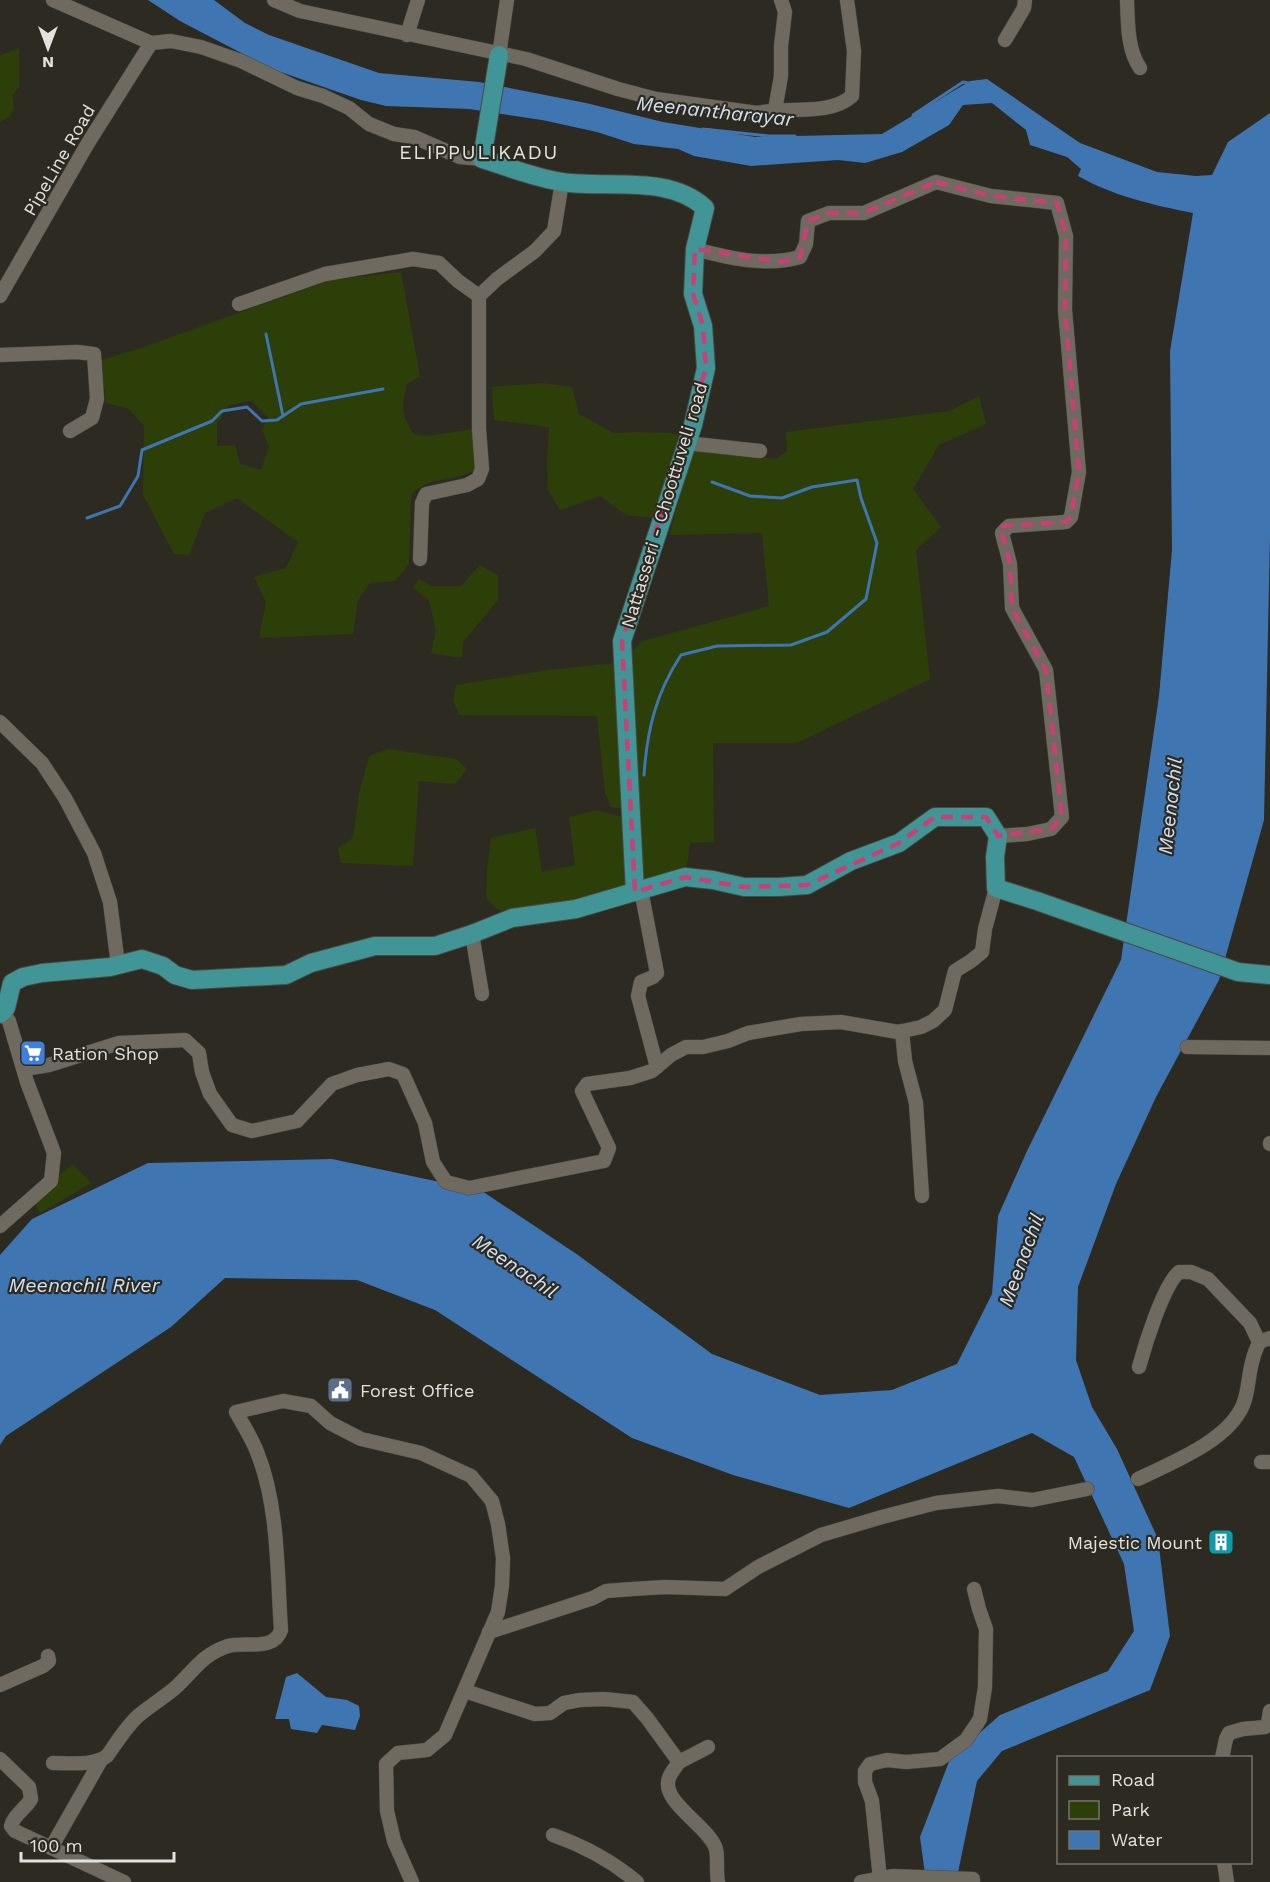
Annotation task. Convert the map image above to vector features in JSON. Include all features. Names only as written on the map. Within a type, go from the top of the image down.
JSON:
[{"type":"main road","points":[[482,159],[500,55]]},
{"type":"main road","name":"Nattasseri - Choottuveli road","points":[[482,159],[562,182],[652,186],[695,199],[705,208],[695,249],[693,294],[702,326],[706,368],[693,425],[622,641],[638,891]]},
{"type":"main road","points":[[1,1013],[6,1008],[12,983],[23,977],[42,973],[118,965],[142,959],[164,966],[175,975],[192,980],[286,975],[311,963],[375,946],[435,946],[512,918],[576,909],[685,877],[744,887],[807,885],[851,861],[899,843],[935,817],[986,817],[998,836],[995,857],[996,888],[1238,972],[1270,975]]},
{"type":"street","points":[[53,0],[151,43]]},
{"type":"street","points":[[274,0],[407,35],[526,59],[656,99],[757,113],[832,106],[843,104],[852,96],[854,51],[847,0]]},
{"type":"street","points":[[407,35],[418,0]]},
{"type":"street","points":[[500,55],[507,0]]},
{"type":"street","points":[[774,110],[781,76],[781,46],[785,12],[781,0]]},
{"type":"street","points":[[1005,40],[1024,8],[1025,0]]},
{"type":"street","points":[[1127,0],[1128,26],[1134,58],[1140,68]]},
{"type":"street","name":"Nattasseri - Choottuveli road","points":[[151,43],[171,41],[201,47],[242,61],[297,88],[323,96],[349,108],[369,123],[394,134],[414,137],[460,158],[482,159]]},
{"type":"street","name":"PipeLine Road","points":[[0,296],[88,143],[151,43]]},
{"type":"street","points":[[420,559],[422,502],[426,494],[467,485],[478,479],[482,470],[479,429],[479,296],[497,279],[535,251],[554,231],[562,182]]},
{"type":"street","points":[[695,249],[747,260],[782,262],[800,257],[806,244],[808,221],[830,213],[864,213],[936,182],[990,196],[1058,203],[1066,236],[1065,310],[1079,472],[1071,517],[1066,522],[1009,526],[1002,533],[1010,564],[1012,608],[1047,670],[1062,817],[1051,829],[1027,834],[998,836]]},
{"type":"street","points":[[239,304],[325,274],[413,259],[439,263],[479,296]]},
{"type":"street","points":[[0,355],[77,352],[94,354],[97,399],[92,418],[70,430]]},
{"type":"street","points":[[686,443],[760,451]]},
{"type":"street","points":[[0,722],[42,763],[65,798],[94,853],[110,902],[118,965]]},
{"type":"street","points":[[24,1069],[49,1065],[119,1043],[185,1040],[199,1053],[202,1072],[210,1094],[232,1125],[252,1131],[297,1121],[332,1084],[357,1075],[388,1069],[403,1074],[425,1123],[433,1162],[446,1182],[470,1188],[604,1161],[609,1148],[582,1091],[587,1084],[630,1078],[652,1071],[671,1055],[686,1047],[703,1047],[748,1033],[801,1024],[841,1022],[874,1029],[902,1031],[933,1022],[945,1010],[955,971],[971,962],[982,952],[996,888]]},
{"type":"street","points":[[638,891],[657,973],[641,982],[638,996],[657,1067]]},
{"type":"street","points":[[472,934],[482,994]]},
{"type":"street","points":[[0,1226],[51,1182],[54,1153],[27,1082],[9,1021],[1,1013]]},
{"type":"street","points":[[902,1031],[905,1061],[916,1103],[922,1196]]},
{"type":"street","points":[[1187,1047],[1270,1048]]},
{"type":"street","points":[[1138,1367],[1159,1310],[1173,1279],[1179,1272],[1191,1272],[1208,1279],[1265,1340],[1252,1360],[1242,1406],[1232,1422],[1211,1440],[1184,1457],[1138,1479]]},
{"type":"street","points":[[53,1762],[80,1763],[101,1760],[107,1756],[139,1716],[176,1688],[200,1661],[215,1650],[233,1645],[263,1644],[279,1636],[281,1630],[277,1565],[270,1502],[257,1450],[236,1412],[283,1401],[311,1406],[330,1423],[361,1439],[421,1453],[471,1476],[492,1501],[498,1524],[503,1558],[498,1612],[445,1735],[427,1750],[398,1753],[386,1764],[387,1811],[394,1841],[412,1882]]},
{"type":"street","points":[[489,1632],[593,1598],[606,1591],[665,1587],[725,1589],[758,1567],[821,1535],[936,1503],[998,1496],[1032,1500],[1087,1489]]},
{"type":"street","points":[[880,1879],[872,1801],[865,1782],[865,1771],[870,1764],[887,1760],[906,1762],[940,1760],[966,1740],[980,1719],[985,1688],[986,1629],[974,1588]]},
{"type":"street","points":[[0,1685],[43,1666],[49,1661],[48,1656]]},
{"type":"street","points":[[465,1691],[535,1714],[550,1713],[564,1703],[580,1700],[604,1699],[633,1702],[679,1762]]},
{"type":"street","points":[[1223,1756],[1229,1733],[1265,1727],[1268,1724],[1270,1711]]},
{"type":"street","points":[[708,1747],[679,1762],[668,1779],[669,1792],[682,1809],[705,1830],[716,1850],[717,1882]]},
{"type":"street","points":[[0,1759],[29,1787],[31,1799],[25,1809],[12,1821],[11,1826],[15,1831],[124,1882]]},
{"type":"street","points":[[51,1848],[101,1760]]},
{"type":"street","points":[[553,1835],[603,1857],[637,1882]]},
{"type":"street","points":[[1224,1864],[1227,1882]]},
{"type":"street","points":[[861,1882],[907,1877],[969,1881]]},
{"type":"highlighted area","points":[[936,182],[991,196],[1057,203],[1066,236],[1065,310],[1079,472],[1071,517],[1066,522],[1000,526],[1010,564],[1012,608],[1046,670],[1062,817],[1051,829],[998,836],[986,817],[935,817],[899,843],[807,885],[744,887],[685,877],[635,892],[622,641],[706,368],[703,326],[693,294],[695,249],[782,262],[800,257],[808,221],[829,213],[864,213]]},
{"type":"green space","points":[[19,48],[19,87],[12,96],[14,107],[10,116],[0,122],[0,55]]},
{"type":"green space","points":[[401,272],[420,376],[407,384],[403,405],[404,416],[414,434],[428,436],[473,429],[476,469],[468,474],[427,484],[411,495],[409,564],[395,581],[370,583],[358,600],[353,634],[259,638],[266,602],[254,577],[286,568],[298,542],[237,498],[205,513],[189,555],[174,554],[143,495],[144,426],[129,409],[106,403],[101,360],[331,280]],"holes":[[[251,401],[268,417],[262,430],[269,446],[261,470],[240,464],[235,445],[217,446],[217,424],[229,405]]]},
{"type":"green space","points":[[542,383],[572,387],[579,414],[614,433],[671,433],[681,436],[655,518],[626,515],[600,496],[560,510],[548,490],[549,427],[494,420],[492,387]]},
{"type":"green space","points":[[979,396],[986,424],[939,445],[913,489],[941,527],[916,550],[930,679],[797,743],[713,743],[714,842],[690,843],[686,873],[638,883],[633,650],[643,641],[769,606],[762,533],[669,535],[694,451],[776,459],[787,451],[786,432],[949,411]]},
{"type":"green space","points":[[480,565],[498,575],[498,600],[463,642],[462,658],[431,653],[436,631],[429,600],[413,588],[419,579],[432,586],[461,586]]},
{"type":"green space","points":[[615,663],[623,809],[611,807],[605,793],[597,716],[460,715],[453,701],[456,685],[549,670]]},
{"type":"green space","points":[[388,749],[456,759],[467,769],[455,784],[419,781],[413,866],[341,863],[338,848],[353,838],[359,794],[369,756]]},
{"type":"green space","points":[[597,810],[625,818],[626,889],[551,907],[498,910],[486,898],[491,838],[535,828],[542,872],[575,865],[569,817]]},
{"type":"green space","points":[[73,1164],[91,1183],[40,1213],[33,1201],[53,1186],[59,1176]]},
{"type":"water","name":"Meenachil River","points":[[148,0],[214,0],[245,23],[269,35],[379,73],[479,82],[586,103],[663,122],[755,137],[882,134],[970,81],[987,79],[1080,143],[1157,172],[1196,176],[1212,175],[1228,142],[1270,113],[1270,537],[1264,820],[1219,980],[1156,1097],[1116,1184],[1078,1287],[1076,1360],[1092,1407],[1117,1449],[1158,1539],[1170,1636],[1150,1690],[1002,1751],[977,1781],[956,1882],[926,1882],[920,1837],[950,1759],[1000,1715],[1108,1671],[1134,1631],[1124,1564],[1074,1457],[1032,1433],[849,1508],[733,1475],[632,1438],[435,1310],[357,1280],[225,1278],[171,1327],[6,1436],[0,1445],[0,1255],[32,1219],[148,1163],[332,1159],[482,1191],[578,1255],[712,1354],[820,1395],[892,1390],[957,1364],[992,1294],[998,1216],[1027,1151],[1121,960],[1159,696],[1172,550],[1170,351],[1193,213],[1119,194],[1078,176],[1081,169],[1067,157],[1030,145],[1026,130],[992,103],[963,105],[949,125],[902,152],[865,163],[838,160],[751,166],[694,156],[678,149],[634,144],[597,132],[542,120],[469,109],[386,106],[361,100],[272,69],[180,21]]},
{"type":"water","points":[[297,1673],[326,1697],[347,1700],[359,1706],[360,1716],[355,1730],[322,1725],[317,1733],[291,1729],[289,1719],[275,1719],[286,1677]]},
{"type":"waterway","name":"Meenantharayar","points":[[913,115],[963,82],[968,83]]},
{"type":"waterway","name":"Meenantharayar","points":[[703,129],[769,136],[795,136]]},
{"type":"waterway","points":[[266,334],[283,416]]},
{"type":"waterway","points":[[87,518],[120,506],[138,476],[142,450],[212,421],[222,411],[247,407],[262,421],[277,420],[301,404],[383,389]]},
{"type":"waterway","points":[[644,775],[654,712],[665,683],[681,655],[717,646],[791,645],[827,632],[866,599],[877,543],[857,480],[812,487],[782,498],[750,496],[712,482]]},
{"type":"place","name":"Ration Shop","points":[[33,1053]]},
{"type":"place","name":"Forest Office","points":[[340,1390]]},
{"type":"place","name":"Majestic Mount","points":[[1221,1542]]},
{"type":"district","name":"ELIPPULIKADU","points":[[479,152]]},
{"type":"water label","name":"Meenachil","points":[[1170,806]]},
{"type":"water label","name":"Meenachil","points":[[1021,1260]]},
{"type":"water label","name":"Meenachil","points":[[515,1266]]}]
